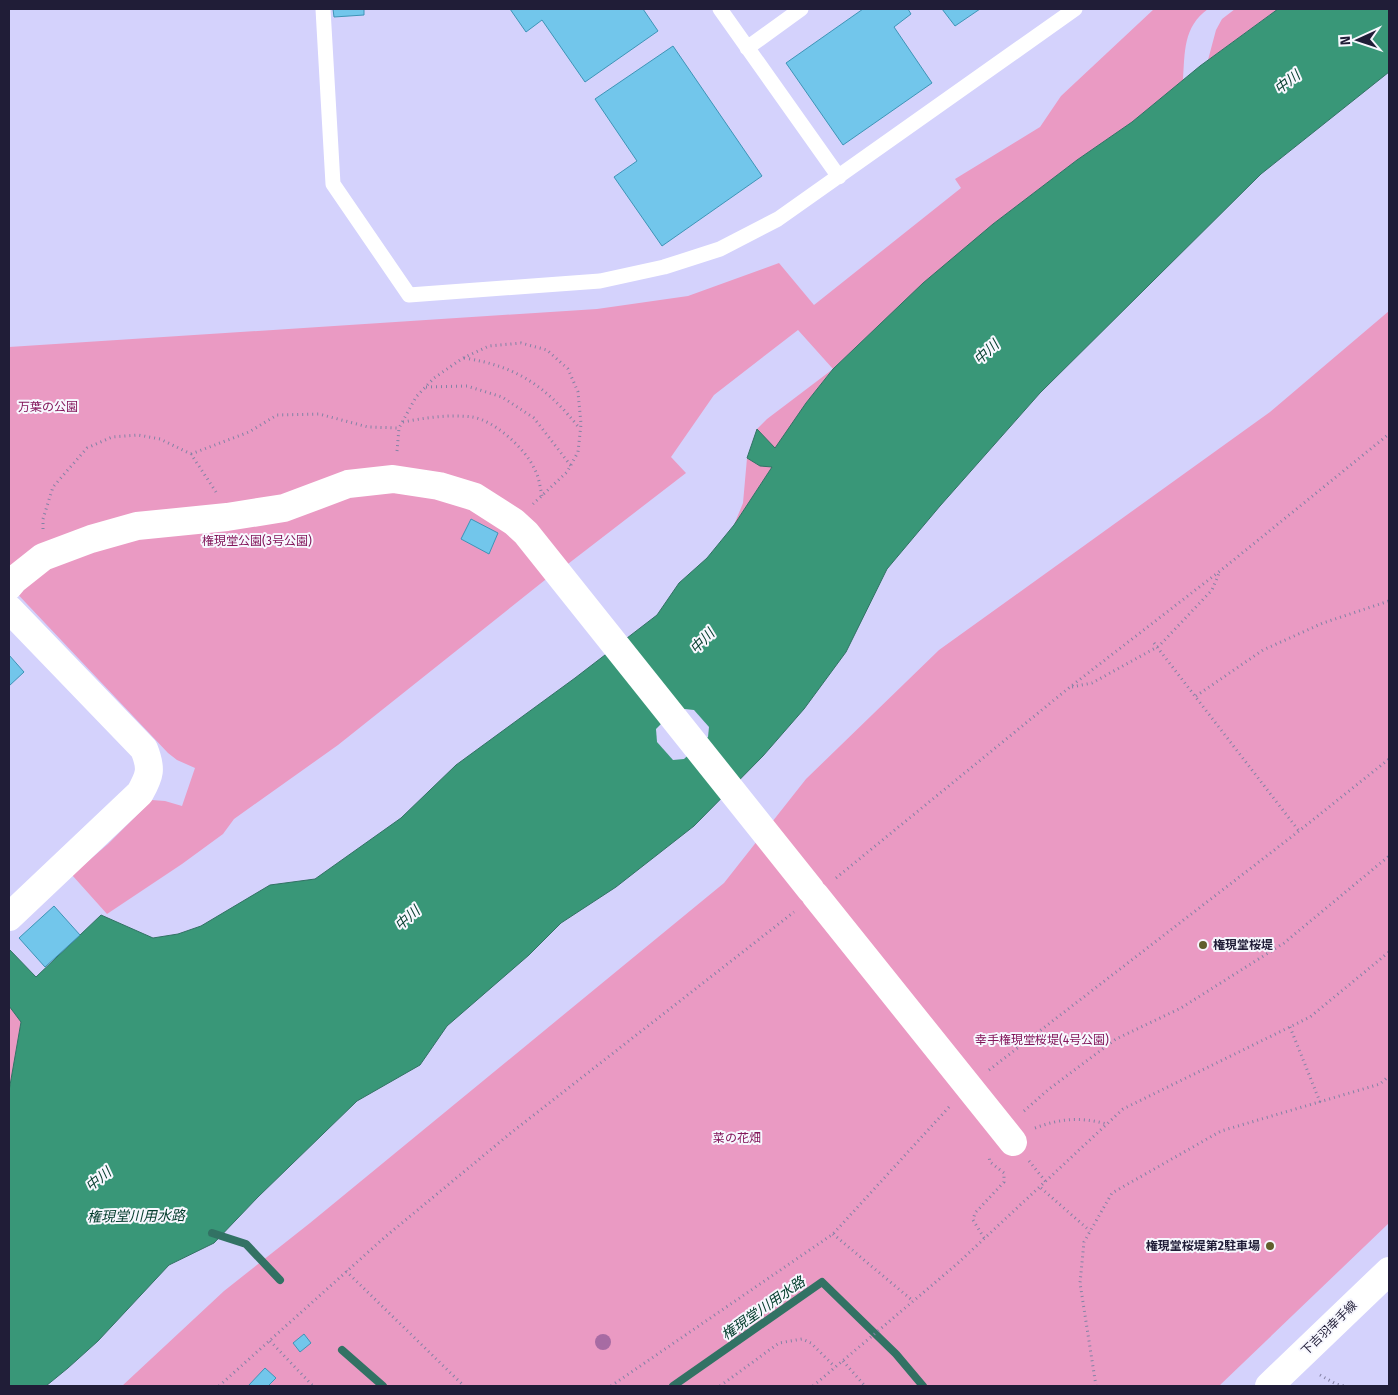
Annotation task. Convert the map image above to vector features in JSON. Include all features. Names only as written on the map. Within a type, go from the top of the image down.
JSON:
[{"type":"street","points":[[9,586],[43,557],[91,539],[138,526],[227,517],[284,508],[348,484],[394,479],[439,486],[474,497],[514,522],[526,534],[1009,1136]]},
{"type":"street","points":[[9,609],[144,749],[149,760],[148,778],[140,793],[9,917]]},
{"type":"street","name":"下吉羽幸手線","points":[[1269,1386],[1389,1271]]},
{"type":"lane","points":[[323,9],[333,184],[409,295],[600,281],[664,267],[720,249],[778,219],[1075,9]]},
{"type":"lane","points":[[720,9],[839,177]]},
{"type":"lane","points":[[747,48],[801,9]]},
{"type":"path","points":[[394,479],[399,428],[416,398],[434,378],[463,358],[490,346],[521,343],[547,350],[568,369],[578,392],[580,429],[578,452],[567,472],[514,522]]},
{"type":"path","points":[[463,358],[499,365],[528,380],[551,395],[580,429]]},
{"type":"path","points":[[425,387],[467,386],[502,397],[534,418],[570,466]]},
{"type":"path","points":[[191,454],[248,432],[277,415],[319,414],[368,427],[399,428]]},
{"type":"path","points":[[402,422],[459,416],[474,417],[493,425],[514,441],[535,469],[542,496]]},
{"type":"path","points":[[219,1386],[385,1237],[512,1132],[1220,571],[1389,434]]},
{"type":"path","points":[[43,557],[43,519],[53,487],[87,448],[112,437],[138,435],[160,439],[191,454],[220,499],[227,517]]},
{"type":"path","points":[[1070,688],[1092,683],[1159,646],[1212,590],[1220,571]]},
{"type":"path","points":[[1196,696],[1263,650],[1323,623],[1389,601]]},
{"type":"path","points":[[1154,643],[1159,646],[1299,831]]},
{"type":"path","points":[[611,1386],[833,1234],[968,1086],[1299,831],[1389,759]]},
{"type":"path","points":[[1009,1136],[1049,1089],[1116,1039],[1181,1008],[1284,943],[1389,856]]},
{"type":"path","points":[[813,1386],[957,1264],[1123,1109],[1310,1017],[1389,952]]},
{"type":"path","points":[[1290,1027],[1320,1102]]},
{"type":"path","points":[[1096,1386],[1080,1283],[1084,1242],[1112,1193],[1221,1131],[1380,1084],[1389,1076]]},
{"type":"path","points":[[984,1238],[973,1220],[975,1213],[1004,1182],[1004,1173],[990,1162],[988,1149],[1009,1136],[1051,1122],[1085,1118],[1108,1124]]},
{"type":"path","points":[[1040,1188],[1090,1231]]},
{"type":"path","points":[[833,1234],[914,1301]]},
{"type":"path","points":[[346,1271],[464,1386]]},
{"type":"path","points":[[720,1386],[779,1343],[802,1339],[811,1343],[835,1367]]},
{"type":"path","points":[[270,1341],[313,1386]]},
{"type":"path","points":[[843,1360],[865,1386]]},
{"type":"green space","name":"権現堂公園(3号公園)","points":[[1154,9],[1208,9],[1200,16],[1190,32],[1185,50],[1183,80],[1132,122],[1077,160],[993,224],[877,327],[833,369],[798,330],[714,395],[671,457],[686,473],[545,580],[338,745],[234,819],[223,834],[107,914],[72,875],[108,844],[152,800],[165,801],[182,806],[195,768],[177,760],[168,753],[9,585],[9,347],[597,309],[688,296],[779,263],[814,305],[961,188],[955,179],[1040,127],[1061,96]]},
{"type":"green space","points":[[1235,9],[1278,9],[1208,60],[1216,30],[1222,19]]},
{"type":"green space","name":"幸手権現堂桜堤(4号公園)","points":[[1389,311],[1389,1223],[1219,1386],[122,1386],[224,1291],[310,1223],[724,883],[806,779],[939,650],[1270,412]]},
{"type":"green space","points":[[833,369],[806,403],[775,449],[757,429],[767,419]]},
{"type":"green space","points":[[747,458],[760,466],[772,467],[734,525],[743,503]]},
{"type":"green space","points":[[9,1006],[21,1022],[9,1091]]},
{"type":"water","name":"中川","points":[[1278,9],[1389,9],[1389,72],[1261,174],[1040,393],[887,569],[846,652],[804,709],[763,756],[694,826],[616,887],[561,923],[529,955],[447,1026],[420,1065],[357,1101],[258,1197],[214,1243],[169,1265],[98,1341],[46,1386],[9,1386],[9,1091],[21,1022],[9,1006],[9,949],[36,977],[101,915],[153,938],[178,934],[201,926],[270,885],[315,879],[401,818],[456,765],[657,615],[679,583],[707,558],[734,525],[772,467],[760,466],[747,458],[757,429],[775,448],[806,403],[833,369],[923,283],[993,224],[1077,160],[1132,122],[1200,66]]},
{"type":"pier","points":[[685,709],[694,710],[709,727],[708,737],[684,759],[673,760],[657,742],[656,729],[663,722]]},
{"type":"building","points":[[333,9],[364,9],[364,15],[334,17]]},
{"type":"building","points":[[510,9],[643,9],[658,31],[585,82],[542,20],[526,32]]},
{"type":"building","points":[[863,9],[908,9],[911,14],[894,27],[932,83],[843,145],[786,63]]},
{"type":"building","points":[[942,9],[980,9],[955,26]]},
{"type":"building","points":[[673,46],[762,176],[662,246],[614,177],[637,161],[595,99]]},
{"type":"building","points":[[471,519],[498,533],[489,554],[461,539]]},
{"type":"building","points":[[9,655],[24,672],[9,686]]},
{"type":"building","points":[[54,906],[80,935],[45,967],[19,938]]},
{"type":"building","points":[[304,1334],[311,1343],[300,1352],[293,1343]]},
{"type":"building","points":[[265,1368],[276,1378],[268,1386],[248,1386]]},
{"type":"waterway","name":"権現堂川用水路","points":[[212,1233],[246,1244],[280,1280]]},
{"type":"waterway","name":"権現堂川用水路","points":[[673,1386],[822,1282],[896,1354],[923,1386]]},
{"type":"waterway","name":"権現堂川用水路","points":[[342,1350],[383,1386]]},
{"type":"place","name":"権現堂桜堤","points":[[1203,945]]},
{"type":"place","name":"権現堂桜堤第2駐車場","points":[[1270,1246]]},
{"type":"park label","name":"万葉の公園","points":[[48,407]]},
{"type":"park label","name":"菜の花畑","points":[[737,1138]]}]
